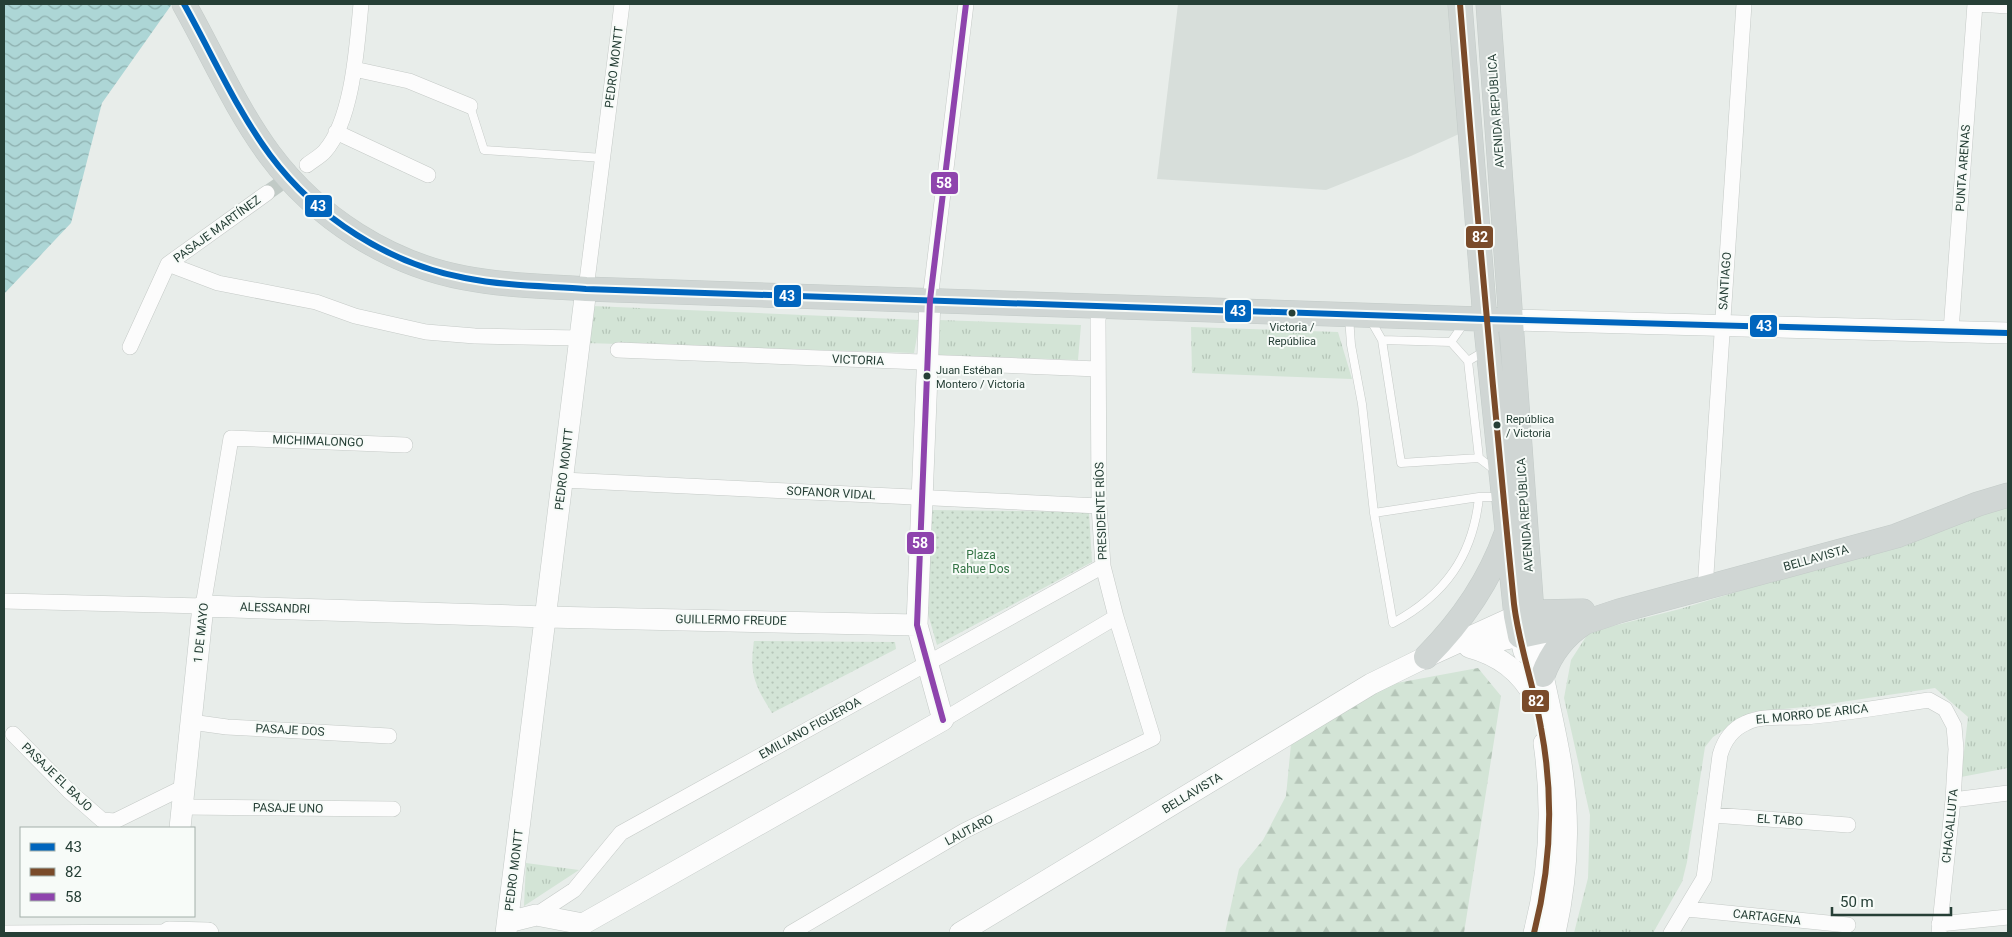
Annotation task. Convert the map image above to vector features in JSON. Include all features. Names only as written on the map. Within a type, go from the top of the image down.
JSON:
[{"type":"main road","name":"AVENIDA REPÚBLICA","points":[[1460,4],[1477,319],[1488,348],[1507,530],[1526,624]]},
{"type":"main road","name":"AVENIDA REPÚBLICA","points":[[1488,4],[1510,320],[1526,624]]},
{"type":"main road","points":[[188,13],[256,134],[271,156],[307,197],[348,229],[392,254],[440,272],[489,282],[586,289],[1510,320]]},
{"type":"main road","name":"BELLAVISTA","points":[[1526,624],[1586,622],[1620,611],[1896,536],[1978,504],[2008,495]]},
{"type":"main road","points":[[1426,657],[1443,640],[1473,602],[1494,565],[1507,530]]},
{"type":"main road","name":"BELLAVISTA","points":[[1526,624],[1620,611]]},
{"type":"main road","points":[[1543,675],[1557,647],[1570,633],[1586,622]]},
{"type":"street","points":[[307,164],[325,151],[336,132],[348,102],[354,69],[361,4]]},
{"type":"street","name":"PEDRO MONTT","points":[[507,928],[622,4]]},
{"type":"street","points":[[943,720],[917,625],[930,300],[966,4]]},
{"type":"street","name":"SANTIAGO","points":[[1705,589],[1744,4]]},
{"type":"street","points":[[1976,4],[2008,6]]},
{"type":"street","name":"PUNTA ARENAS","points":[[1951,331],[1976,4]]},
{"type":"street","points":[[354,69],[409,82],[470,106]]},
{"type":"street","points":[[336,132],[428,175]]},
{"type":"street","name":"PASAJE MARTÍNEZ","points":[[168,264],[267,193]]},
{"type":"street","points":[[130,347],[168,264],[218,283],[316,302],[355,316],[426,332],[475,336],[580,338]]},
{"type":"street","name":"PRESIDENTE RÍOS","points":[[1100,306],[1098,320],[1099,506],[1103,566],[1116,617],[1153,738]]},
{"type":"street","points":[[1510,320],[2008,333]]},
{"type":"street","name":"VICTORIA","points":[[618,350],[1098,369]]},
{"type":"street","name":"MICHIMALONGO","points":[[231,438],[405,445]]},
{"type":"street","name":"1 DE MAYO","points":[[180,827],[203,606],[231,438]]},
{"type":"street","name":"SOFANOR VIDAL","points":[[562,480],[1099,506]]},
{"type":"street","name":"EMILIANO FIGUEROA","points":[[507,928],[536,915],[574,890],[621,833],[1103,566]]},
{"type":"street","name":"ALESSANDRI","points":[[4,601],[546,617]]},
{"type":"street","name":"GUILLERMO FREUDE","points":[[546,617],[917,625]]},
{"type":"street","name":"EMILIANO FIGUEROA","points":[[536,915],[583,924],[943,720],[1116,617]]},
{"type":"street","name":"BELLAVISTA","points":[[1426,657],[1469,647],[1526,624]]},
{"type":"street","name":"BELLAVISTA","points":[[960,933],[1371,684],[1426,657],[1526,624]]},
{"type":"street","name":"AVENIDA REPÚBLICA","points":[[1526,624],[1543,675],[1558,744],[1565,799],[1565,869],[1556,933]]},
{"type":"street","name":"AVENIDA REPÚBLICA","points":[[1526,624],[1535,698],[1546,759],[1549,820],[1544,882],[1534,933]]},
{"type":"street","points":[[1469,647],[1483,651],[1510,666],[1521,676],[1535,698]]},
{"type":"street","name":"EL MORRO DE ARICA","points":[[1671,933],[1704,878],[1722,748],[1731,733],[1738,727],[1755,719],[1804,717],[1929,700],[1945,709],[1954,726],[1956,748]]},
{"type":"street","name":"PASAJE DOS","points":[[191,722],[226,727],[389,736]]},
{"type":"street","name":"PASAJE EL BAJO","points":[[14,734],[69,791],[102,820],[115,821],[183,797]]},
{"type":"street","name":"LAUTARO","points":[[791,933],[964,831],[1153,738]]},
{"type":"street","name":"CHACALLUTA","points":[[1939,929],[1953,800],[1956,748]]},
{"type":"street","points":[[1953,800],[2008,793]]},
{"type":"street","name":"PASAJE UNO","points":[[183,797],[393,809]]},
{"type":"street","name":"EL TABO","points":[[1713,815],[1848,825]]},
{"type":"street","name":"CARTAGENA","points":[[1686,909],[1814,927],[1848,925]]},
{"type":"street","points":[[1939,929],[2008,917]]},
{"type":"street","points":[[4,933],[170,927],[208,933]]},
{"type":"lane","points":[[470,106],[484,150],[603,158]]},
{"type":"lane","points":[[1358,315],[1382,340],[1401,463],[1479,458]]},
{"type":"lane","points":[[1358,315],[1350,346],[1362,404],[1374,513],[1393,623],[1424,604],[1449,579],[1459,564],[1473,532],[1479,497]]},
{"type":"lane","points":[[1382,340],[1451,342],[1477,319]]},
{"type":"lane","points":[[1374,513],[1479,497],[1502,487],[1479,458],[1468,361],[1451,342]]},
{"type":"lane","points":[[1468,361],[1488,348]]},
{"type":"shaded area","points":[[1178,4],[1449,4],[1459,134],[1411,156],[1326,190],[1157,179]]},
{"type":"green space","points":[[592,306],[920,320],[914,353],[586,343]]},
{"type":"green space","points":[[939,320],[1081,325],[1078,360],[939,355]]},
{"type":"green space","points":[[1191,327],[1338,332],[1352,379],[1192,373]]},
{"type":"green space","points":[[2008,506],[2008,768],[1961,777],[1968,717],[1935,688],[1815,706],[1752,712],[1713,737],[1705,747],[1687,862],[1682,882],[1653,933],[1574,933],[1588,878],[1590,815],[1564,698],[1571,660],[1589,632],[1680,609],[1894,544]]},
{"type":"green space","name":"Plaza Rahue Dos","points":[[931,510],[1089,512],[1092,562],[937,645],[928,614]]},
{"type":"green space","points":[[754,641],[895,642],[896,649],[772,713],[761,695],[753,671]]},
{"type":"green space","points":[[1478,668],[1501,696],[1464,933],[1225,933],[1239,869],[1263,840],[1286,796],[1291,744],[1386,685]]},
{"type":"green space","points":[[526,863],[579,870],[524,906]]},
{"type":"water","points":[[4,4],[172,4],[102,103],[71,223],[4,294]]},
{"type":"tunnel","points":[[267,193],[307,165]]},
{"type":"transit line","name":"43","points":[[184,4],[246,119],[270,155],[310,199],[332,218],[382,250],[409,262],[437,271],[480,281],[586,289],[1485,319],[2008,333]]},
{"type":"transit line","name":"58","points":[[943,720],[917,625],[930,300],[966,4]]},
{"type":"transit line","name":"82","points":[[1460,4],[1514,604],[1519,635],[1538,712],[1548,779],[1549,831],[1547,857],[1540,908],[1534,933]]},
{"type":"place","name":"Victoria / República","points":[[1292,313]]},
{"type":"place","name":"Juan Estéban Montero / Victoria","points":[[927,376]]},
{"type":"place","name":"República / Victoria","points":[[1497,425]]}]
